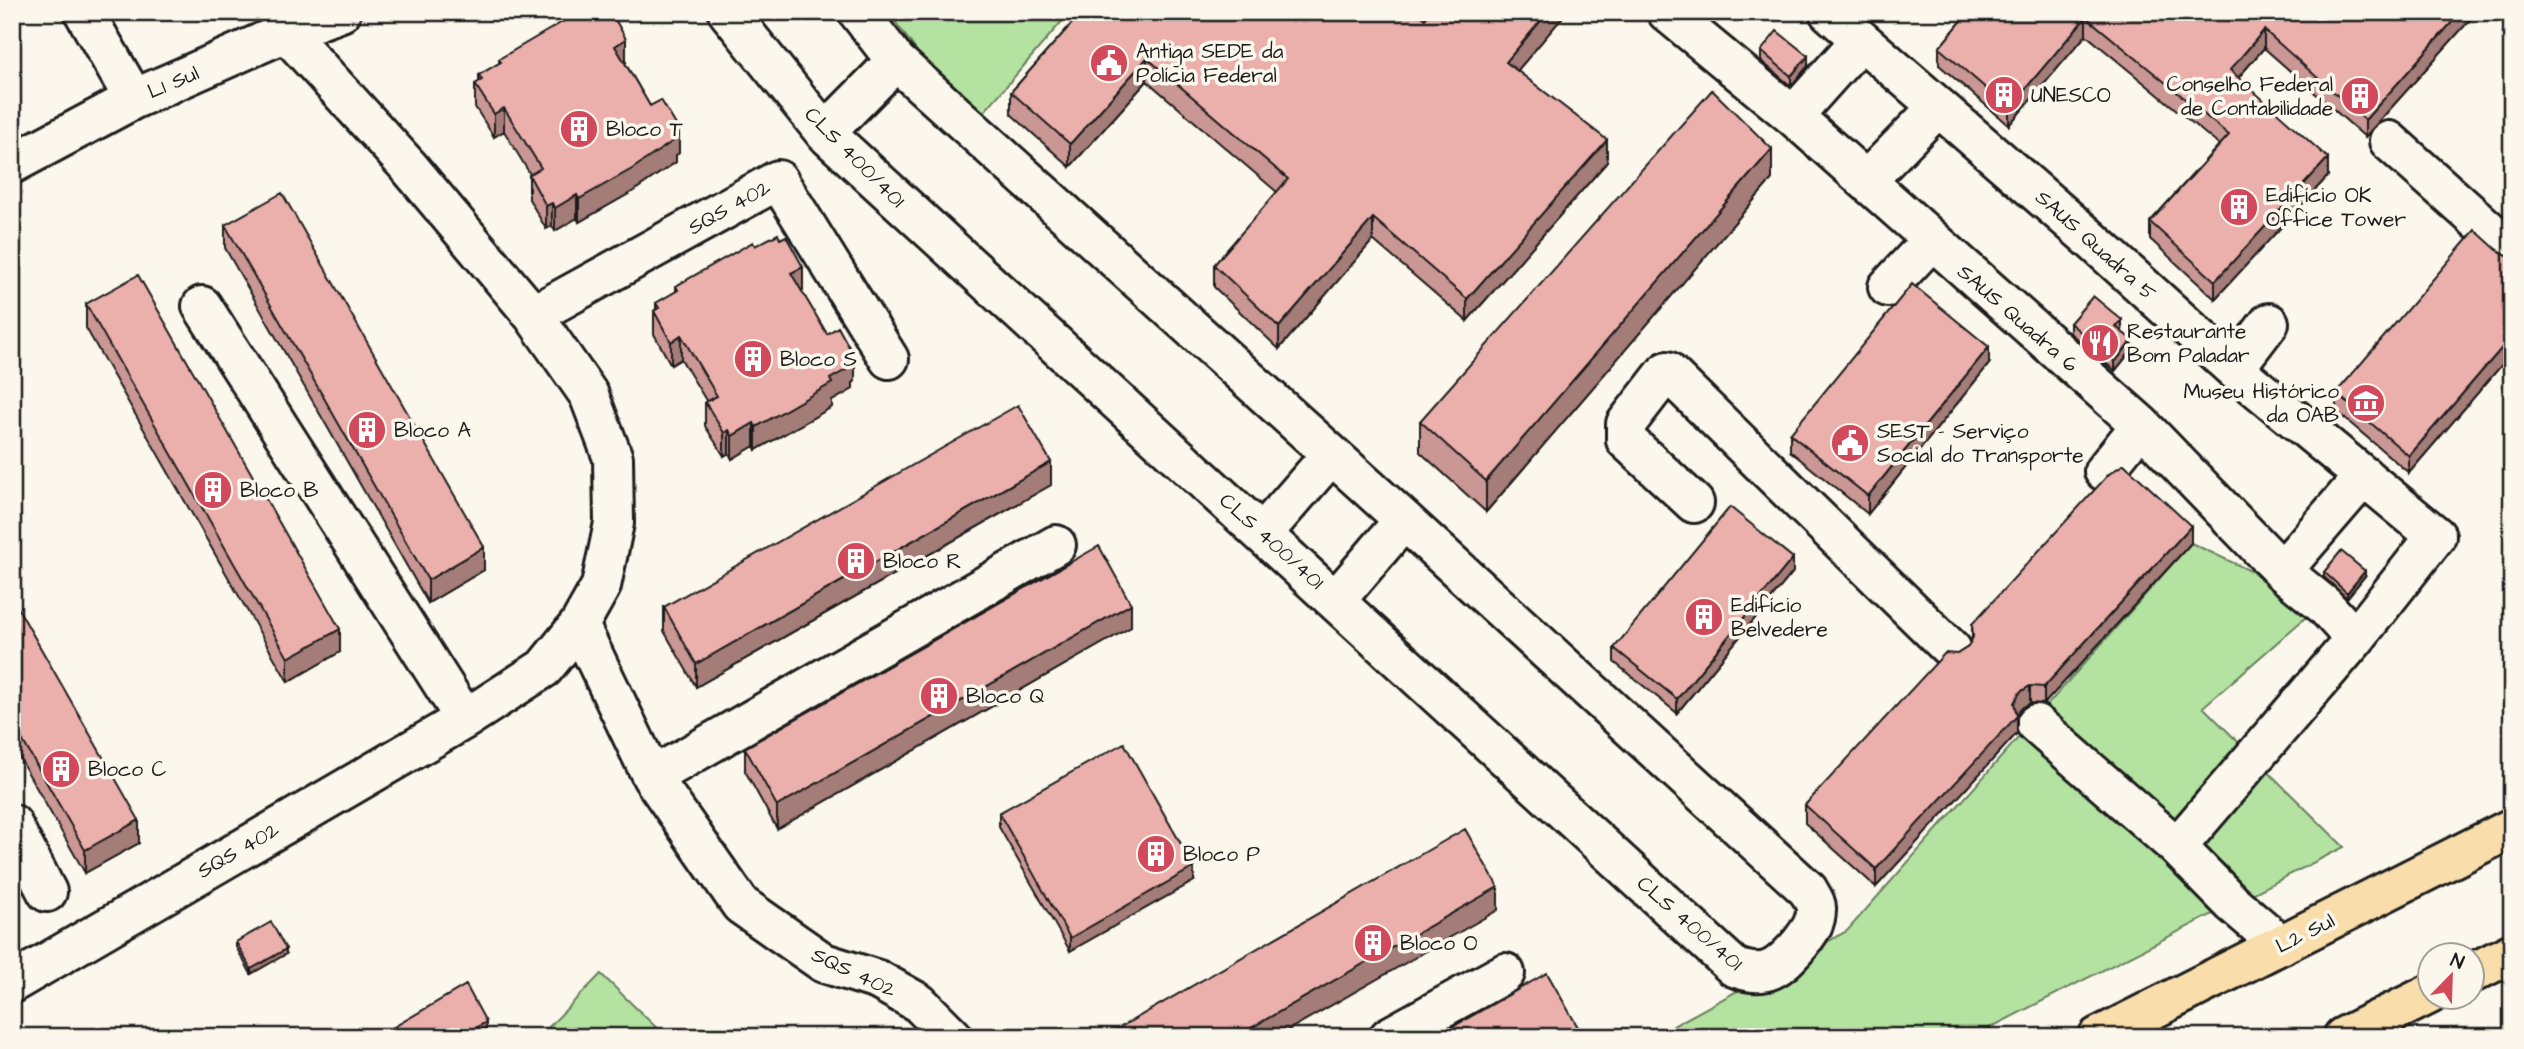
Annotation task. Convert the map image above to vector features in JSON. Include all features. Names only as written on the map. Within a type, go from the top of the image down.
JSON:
[{"type":"main road","name":"L2 Sul","points":[[2098,1037],[2512,828]]},
{"type":"main road","points":[[2486,966],[2512,953]]},
{"type":"main road","points":[[2343,1037],[2416,1001]]},
{"type":"street","points":[[83,12],[134,99]]},
{"type":"street","name":"L1 Sul","points":[[12,164],[134,99],[341,12]]},
{"type":"street","name":"CLS 400/401","points":[[727,12],[825,133],[1734,967],[1757,973],[1783,964],[1813,928],[1817,907],[1808,890],[896,61],[858,12]]},
{"type":"street","name":"SAUS Quadra 6","points":[[1667,12],[1793,116],[2141,425],[2282,571],[2325,606],[2355,639]]},
{"type":"street","name":"SAUS Quadra 5","points":[[1829,12],[2086,235],[2234,369],[2437,536],[2355,639]]},
{"type":"street","name":"SQS 402","points":[[12,983],[464,719],[544,668],[579,625],[601,586],[614,523],[613,458],[589,395],[533,315],[408,166],[286,33]]},
{"type":"street","points":[[1793,116],[1861,40]]},
{"type":"street","points":[[825,133],[896,61]]},
{"type":"street","points":[[1866,181],[1938,107]]},
{"type":"street","points":[[2389,141],[2512,251]]},
{"type":"street","name":"SQS 402","points":[[533,315],[778,180],[889,359]]},
{"type":"street","points":[[1888,287],[1931,241]]},
{"type":"street","points":[[202,306],[464,719]]},
{"type":"street","points":[[2234,369],[2269,323]]},
{"type":"street","points":[[1694,503],[1626,440],[1626,424],[1667,371],[1952,650]]},
{"type":"street","points":[[2104,471],[2141,425]]},
{"type":"street","points":[[1263,533],[1331,455]]},
{"type":"street","points":[[2282,571],[2364,476]]},
{"type":"street","points":[[1336,600],[1404,520]]},
{"type":"street","points":[[652,777],[1056,545]]},
{"type":"street","name":"SQS 402","points":[[579,625],[652,777],[741,905],[824,962],[878,980],[919,1003],[953,1037]]},
{"type":"street","points":[[2177,847],[2355,639]]},
{"type":"street","points":[[2036,724],[2177,847],[2232,903],[2281,945]]},
{"type":"street","points":[[12,824],[47,892]]},
{"type":"street","points":[[1389,1037],[1505,973]]},
{"type":"green space","points":[[888,12],[1070,12],[972,126]]},
{"type":"green space","points":[[2191,543],[2321,604],[2203,707],[2344,847],[1972,1037],[1653,1037],[1847,931]]},
{"type":"green space","points":[[601,974],[666,1037],[539,1037]]},
{"type":"building","name":"Bloco T","points":[[589,12],[611,12],[626,39],[615,46],[650,106],[661,100],[679,130],[673,134],[676,139],[632,169],[579,199],[577,195],[555,208],[552,203],[546,206],[529,175],[541,168],[504,108],[494,114],[475,84],[482,80],[479,75],[501,62],[499,59],[576,14],[579,19]]},
{"type":"building","points":[[1082,12],[1417,12],[1425,19],[1430,12],[1548,12],[1506,62],[1607,140],[1467,299],[1373,218],[1279,327],[1214,265],[1288,179],[1147,58],[1070,144],[1011,92]]},
{"type":"building","points":[[1969,12],[2461,12],[2365,120],[2264,30],[2230,70],[2328,158],[2215,281],[2150,222],[2229,135],[2086,17],[2009,108],[1939,48]]},
{"type":"building","points":[[1777,31],[1808,56],[1791,76],[1761,51]]},
{"type":"building","points":[[1712,90],[1772,149],[1486,481],[1420,421]]},
{"type":"building","points":[[2512,191],[2512,204],[2506,199]]},
{"type":"building","name":"Bloco A","points":[[282,193],[484,547],[428,580],[225,225]]},
{"type":"building","points":[[2475,230],[2497,250],[2512,255],[2512,336],[2409,456],[2336,393]]},
{"type":"building","name":"Bloco S","points":[[778,234],[780,239],[786,236],[803,267],[791,273],[827,334],[838,327],[855,358],[850,361],[853,366],[830,379],[832,383],[756,427],[754,423],[732,436],[729,430],[724,433],[705,402],[717,396],[681,335],[671,342],[654,311],[659,308],[656,303],[678,290],[676,286],[753,242],[755,246]]},
{"type":"building","name":"Bloco B","points":[[138,275],[340,629],[288,658],[86,304]]},
{"type":"building","points":[[1912,284],[1989,347],[1868,496],[1790,434]]},
{"type":"building","name":"Restaurante Bom Paladar","points":[[2093,296],[2122,320],[2116,327],[2132,340],[2115,362],[2070,323]]},
{"type":"building","name":"Bloco R","points":[[1018,405],[1051,462],[696,664],[664,607]]},
{"type":"building","points":[[2124,464],[2191,526],[2044,687],[2030,686],[2020,692],[2014,703],[2017,716],[1876,869],[1805,805],[1945,653],[1957,654],[1968,647],[1973,637],[1972,624],[2109,474]]},
{"type":"building","name":"Edifício Belvedere","points":[[1730,507],[1793,558],[1677,699],[1614,648]]},
{"type":"building","name":"Bloco Q","points":[[1099,546],[1131,604],[777,806],[745,748]]},
{"type":"building","points":[[2341,551],[2365,571],[2347,593],[2324,572]]},
{"type":"building","name":"Bloco C","points":[[12,598],[139,820],[85,850],[12,722]]},
{"type":"building","name":"Bloco P","points":[[1124,743],[1194,867],[1070,938],[999,813]]},
{"type":"building","name":"Bloco O","points":[[1465,829],[1498,887],[1235,1037],[1115,1037],[1112,1032]]},
{"type":"building","points":[[271,922],[286,949],[251,969],[236,942]]},
{"type":"building","points":[[1547,973],[1579,1029],[1565,1037],[1435,1037]]},
{"type":"building","points":[[466,985],[486,1022],[460,1037],[383,1037],[382,1034]]},
{"type":"place","name":"Antiga SEDE da Polícia Federal","points":[[1109,63]]},
{"type":"place","name":"UNESCO","points":[[2004,95]]},
{"type":"place","name":"Conselho Federal de Contabilidade","points":[[2360,96]]},
{"type":"place","name":"Bloco T","points":[[579,129]]},
{"type":"place","name":"Edifício OK Office Tower","points":[[2239,207]]},
{"type":"place","name":"Restaurante Bom Paladar","points":[[2100,343]]},
{"type":"place","name":"Bloco S","points":[[753,359]]},
{"type":"place","name":"Museu Histórico da OAB","points":[[2366,403]]},
{"type":"place","name":"Bloco A","points":[[367,430]]},
{"type":"place","name":"SEST - Serviço Social do Transporte","points":[[1850,443]]},
{"type":"place","name":"Bloco B","points":[[213,490]]},
{"type":"place","name":"Bloco R","points":[[856,561]]},
{"type":"place","name":"Edifício Belvedere","points":[[1704,617]]},
{"type":"place","name":"Bloco Q","points":[[939,696]]},
{"type":"place","name":"Bloco C","points":[[61,769]]},
{"type":"place","name":"Bloco P","points":[[1156,854]]},
{"type":"place","name":"Bloco O","points":[[1373,943]]}]
